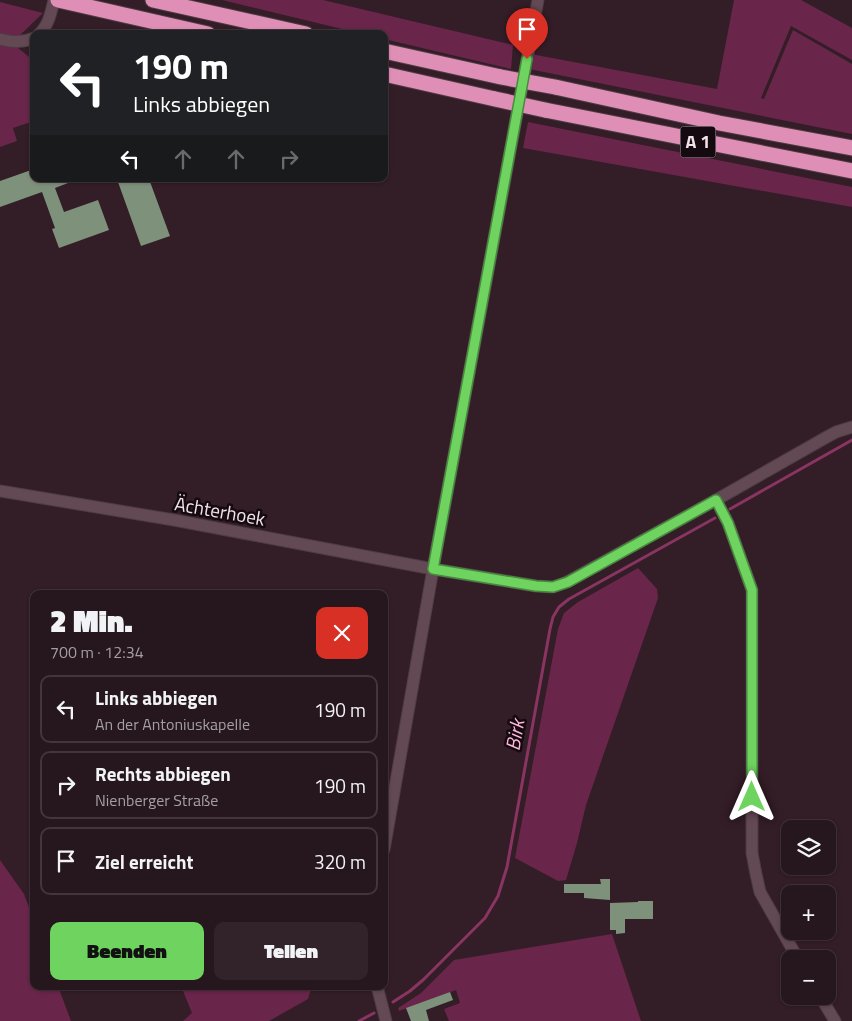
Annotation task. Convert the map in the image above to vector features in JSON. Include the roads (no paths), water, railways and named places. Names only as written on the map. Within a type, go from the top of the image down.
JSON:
[{"type":"highway","points":[[153,0],[288,30]]},
{"type":"highway","points":[[59,1],[190,30]]},
{"type":"highway","name":"A 1","points":[[388,52],[719,123],[852,148]]},
{"type":"highway","name":"A 1","points":[[388,75],[545,110],[852,171]]},
{"type":"street","points":[[388,827],[433,569],[538,0]]},
{"type":"street","points":[[43,30],[59,1]]},
{"type":"street","points":[[0,39],[17,42],[30,40]]},
{"type":"street","name":"Ächterhoek","points":[[0,491],[174,520],[433,569],[536,586],[553,587],[568,582],[718,503],[825,438],[852,427]]},
{"type":"street","points":[[718,503],[728,523],[752,590],[752,853],[760,892],[793,950]]},
{"type":"street","points":[[378,990],[386,1021]]},
{"type":"street","points":[[825,1005],[835,1021]]},
{"type":"waterway","name":"Birk","points":[[730,509],[852,440]]},
{"type":"waterway","name":"Birk","points":[[393,1002],[423,980],[485,918],[498,896],[507,867],[550,629],[553,617],[559,607],[569,599],[715,518]]},
{"type":"waterway","name":"Birk","points":[[359,1021],[374,1013]]}]
